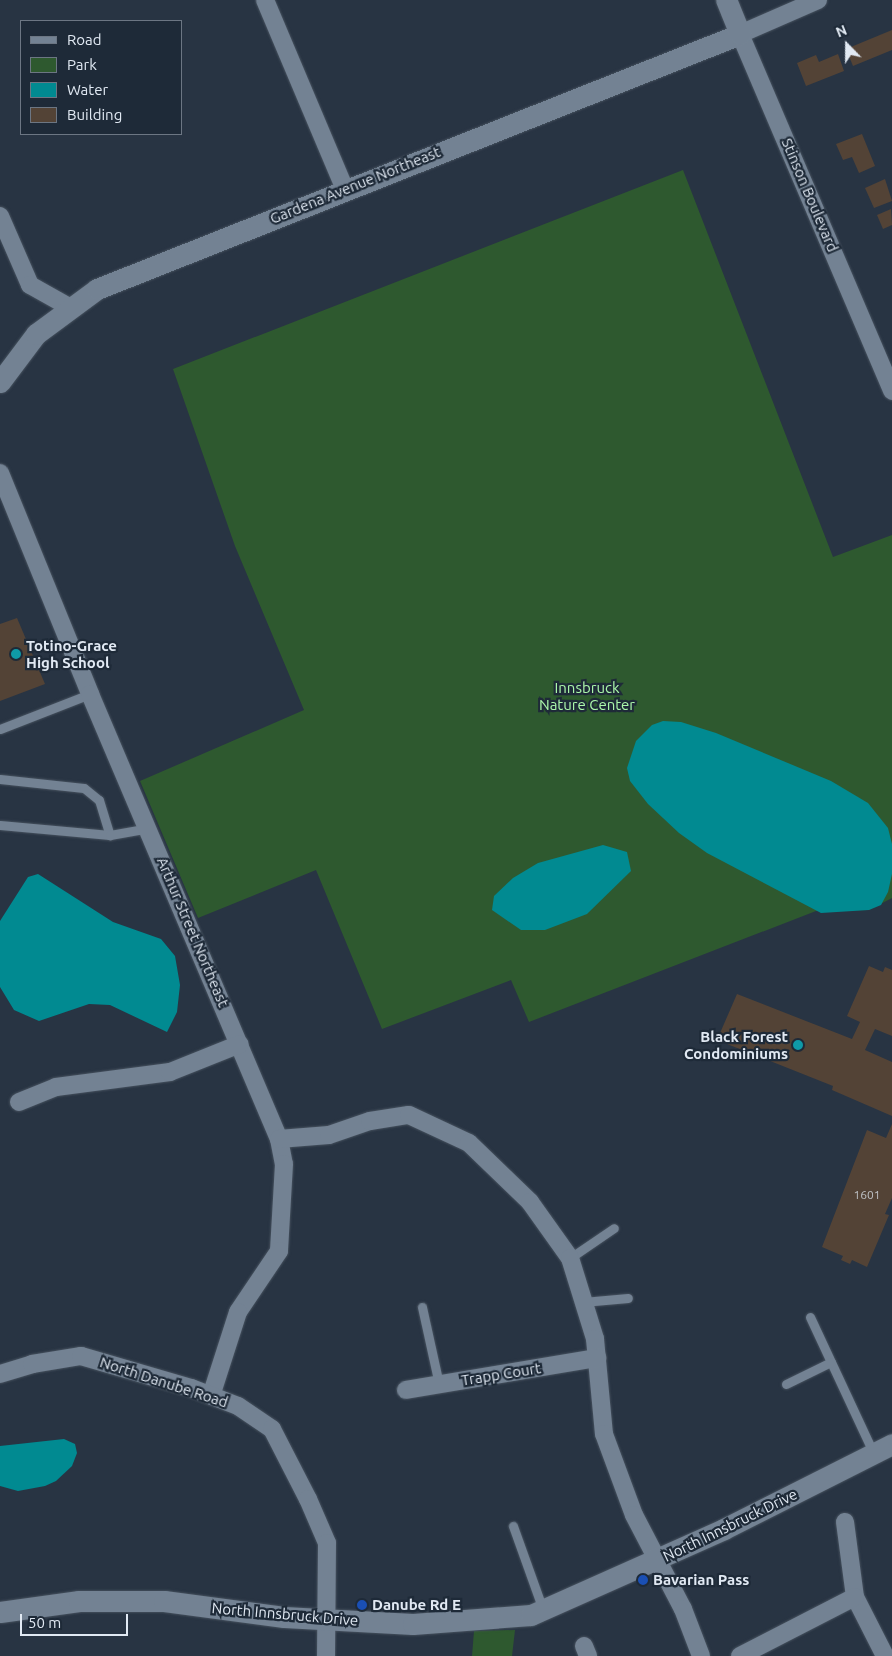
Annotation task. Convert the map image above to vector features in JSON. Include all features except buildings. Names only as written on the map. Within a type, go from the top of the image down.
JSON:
[{"type":"street","points":[[264,0],[345,189]]},
{"type":"street","name":"Stinson Boulevard","points":[[726,0],[892,391]]},
{"type":"street","points":[[740,34],[818,0]]},
{"type":"street","name":"Gardena Avenue Northeast","points":[[0,382],[36,334],[97,289],[345,189],[740,34]]},
{"type":"street","points":[[0,216],[30,285],[71,308]]},
{"type":"street","name":"Arthur Street Northeast","points":[[0,473],[90,694],[149,828],[280,1139],[284,1164],[279,1251],[238,1312],[211,1396]]},
{"type":"street","points":[[19,1102],[56,1087],[170,1072],[240,1044]]},
{"type":"street","points":[[280,1139],[329,1135],[370,1121],[409,1115],[469,1143],[530,1202],[570,1258],[597,1358],[604,1434],[634,1515],[683,1609],[701,1656]]},
{"type":"street","name":"North Danube Road","points":[[0,1374],[32,1364],[81,1356],[238,1406],[272,1429],[286,1455],[326,1543],[328,1619],[326,1656]]},
{"type":"street","name":"Trapp Court","points":[[406,1390],[597,1358]]},
{"type":"street","name":"North Innsbruck Drive","points":[[0,1612],[79,1601],[164,1601],[328,1619],[413,1624],[531,1615],[657,1560],[883,1449]]},
{"type":"street","points":[[845,1522],[854,1597],[886,1656]]},
{"type":"street","points":[[740,1656],[854,1597]]},
{"type":"lane","points":[[0,729],[90,694]]},
{"type":"lane","points":[[0,779],[84,788],[100,800],[110,835]]},
{"type":"lane","points":[[0,825],[110,835],[149,828]]},
{"type":"lane","points":[[570,1258],[614,1228]]},
{"type":"lane","points":[[583,1302],[628,1298]]},
{"type":"lane","points":[[422,1307],[439,1384]]},
{"type":"lane","points":[[810,1317],[831,1362],[883,1449]]},
{"type":"lane","points":[[786,1384],[831,1362]]},
{"type":"lane","points":[[513,1526],[543,1610]]},
{"type":"green space","name":"Innsbruck Nature Center","points":[[683,170],[833,557],[892,535],[892,898],[869,910],[816,911],[529,1022],[511,980],[382,1029],[316,870],[198,918],[140,781],[304,710],[235,546],[173,369]]},
{"type":"green space","points":[[515,1630],[512,1656],[472,1656],[474,1631]]},
{"type":"water","points":[[663,721],[681,722],[716,733],[831,781],[868,803],[888,828],[892,844],[892,874],[888,892],[881,905],[869,910],[821,913],[707,853],[679,833],[648,804],[630,781],[627,768],[636,741],[652,725]]},
{"type":"water","points":[[603,845],[627,852],[631,871],[587,914],[545,930],[521,930],[492,910],[494,896],[513,878],[538,863]]},
{"type":"water","points":[[38,874],[113,922],[161,939],[175,956],[180,985],[177,1012],[167,1032],[110,1005],[89,1004],[39,1021],[14,1010],[0,987],[0,921],[28,877]]},
{"type":"water","points":[[64,1439],[75,1444],[77,1453],[72,1466],[56,1481],[45,1486],[18,1491],[0,1486],[0,1446]]},
{"type":"place","name":"Totino-Grace High School","points":[[16,654]]},
{"type":"place","name":"Black Forest Condominiums","points":[[798,1045]]},
{"type":"place","name":"Bavarian Pass","points":[[643,1580]]},
{"type":"place","name":"Danube Rd E","points":[[362,1605]]}]
